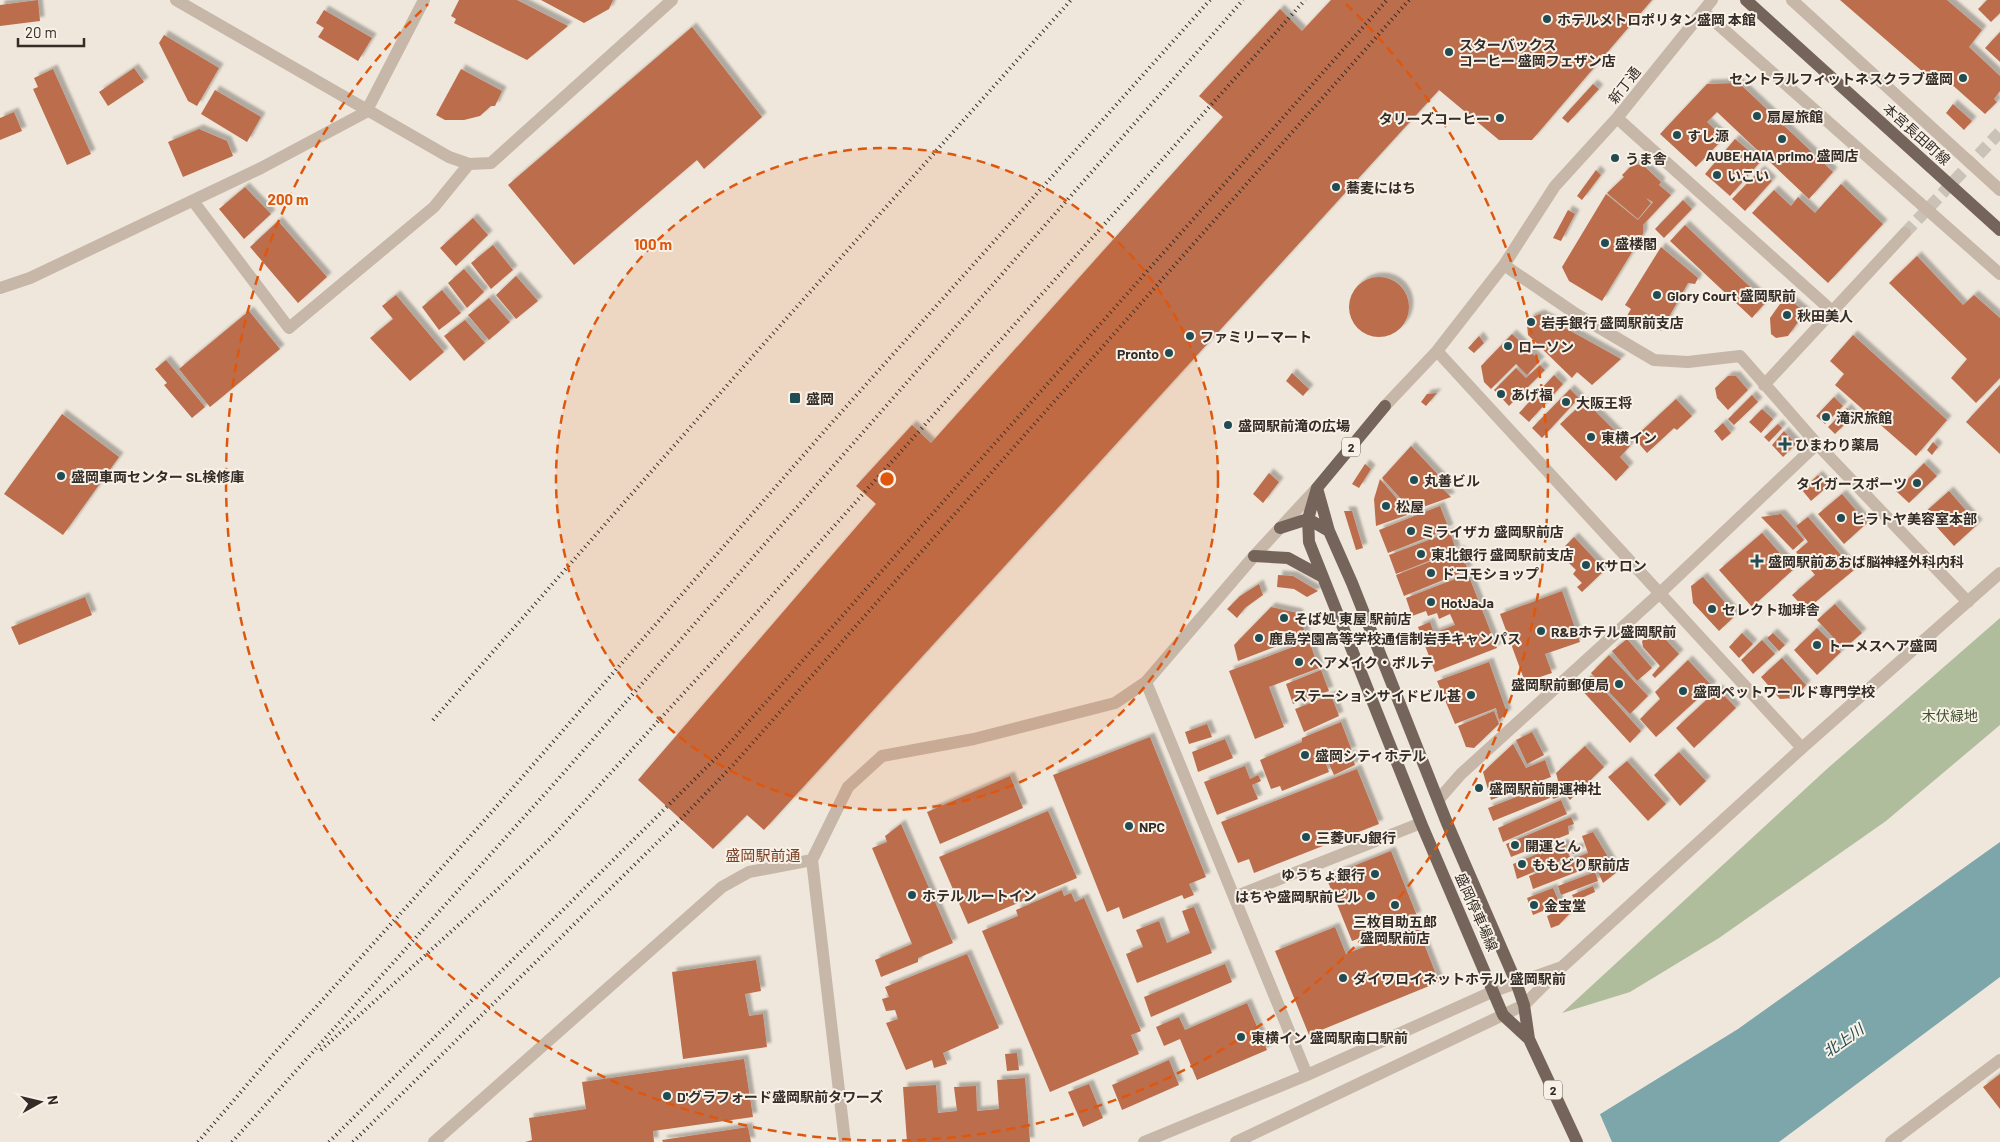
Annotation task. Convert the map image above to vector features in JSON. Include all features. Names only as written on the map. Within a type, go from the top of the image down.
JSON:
[{"type":"main road","name":"本宮長田町線","points":[[1746,0],[2000,230]]},
{"type":"main road","name":"盛岡停車場線","points":[[1385,406],[1317,488],[1308,520],[1309,542],[1421,823],[1503,1015],[1529,1039]]},
{"type":"main road","name":"盛岡停車場線","points":[[1317,488],[1329,530],[1516,982],[1524,1005],[1529,1039]]},
{"type":"main road","points":[[1280,528],[1308,520],[1329,530]]},
{"type":"main road","points":[[1254,556],[1288,558],[1321,576]]},
{"type":"main road","name":"2","points":[[1529,1039],[1577,1142]]},
{"type":"street","points":[[176,0],[366,112],[449,157],[469,164],[491,163],[672,0]]},
{"type":"street","points":[[0,288],[30,278],[193,201],[261,168],[366,112],[424,0]]},
{"type":"street","name":"新丁通","points":[[1385,406],[1437,351],[1504,265],[1556,186],[1617,118],[1712,0]]},
{"type":"street","points":[[1792,0],[2000,190]]},
{"type":"street","points":[[1704,12],[2000,274]]},
{"type":"street","points":[[1617,118],[1832,311]]},
{"type":"street","points":[[193,201],[289,328],[434,208],[469,164]]},
{"type":"street","points":[[1764,384],[1905,233]]},
{"type":"street","points":[[1504,265],[1576,314],[1654,360],[1688,362],[1740,356],[1817,444],[1968,602]]},
{"type":"street","points":[[1437,351],[1802,748]]},
{"type":"street","points":[[1439,799],[1461,774],[1660,594],[1817,444]]},
{"type":"street","points":[[845,1142],[812,860],[848,787],[882,756],[974,739],[1115,702],[1146,682],[1254,556],[1317,488]]},
{"type":"street","points":[[1236,1142],[1524,1005],[1562,967],[1802,748],[2000,573]]},
{"type":"street","points":[[1146,682],[1307,1075]]},
{"type":"street","points":[[1234,897],[1421,823]]},
{"type":"street","points":[[434,1142],[722,887],[749,872],[812,860]]},
{"type":"street","points":[[1144,1142],[1307,1075],[1494,991],[1562,967]]},
{"type":"street","points":[[1892,1142],[2000,1060]]},
{"type":"green space","name":"木伏緑地","points":[[2000,618],[2000,725],[1886,821],[1719,938],[1630,992],[1562,1013],[1828,768]]},
{"type":"water","name":"北上川","points":[[2000,842],[2000,977],[1779,1142],[1555,1142],[1738,1029]]},
{"type":"pier","points":[[1599,1112],[1612,1142],[1552,1142],[1554,1140]]},
{"type":"building","points":[[38,0],[40,21],[0,26],[0,5]]},
{"type":"building","points":[[459,0],[517,0],[568,26],[527,60],[454,23],[456,19],[451,16]]},
{"type":"building","points":[[541,0],[613,0],[609,9],[584,23]]},
{"type":"building","points":[[1331,0],[1652,0],[1532,140],[1499,140],[1439,90],[764,830],[747,815],[713,849],[638,780],[876,504],[856,486],[912,425],[931,443],[1223,117],[1199,96],[1280,9],[1302,31]]},
{"type":"building","points":[[1840,0],[1947,0],[1982,30],[1969,47],[2000,76],[2000,91],[1994,99],[1997,102],[1985,114],[1949,82],[1930,78]]},
{"type":"building","points":[[1987,0],[2000,0],[2000,13],[1991,22],[1978,9]]},
{"type":"building","points":[[324,10],[372,38],[358,61],[318,37],[324,28],[316,23]]},
{"type":"building","points":[[692,27],[762,117],[704,169],[697,160],[574,265],[508,185]]},
{"type":"building","points":[[2000,32],[2000,62],[1985,48]]},
{"type":"building","points":[[164,35],[219,68],[197,106],[188,101],[159,43]]},
{"type":"building","points":[[134,68],[144,82],[108,106],[99,92]]},
{"type":"building","points":[[53,69],[91,154],[67,165],[33,89],[38,87],[34,78]]},
{"type":"building","points":[[461,69],[502,91],[495,106],[491,106],[480,116],[464,120],[445,120],[436,115]]},
{"type":"building","points":[[1739,83],[1833,172],[1809,199],[1717,112],[1707,122],[1724,138],[1696,167],[1660,134],[1707,84]]},
{"type":"building","points":[[1593,84],[1599,89],[1568,123],[1562,118]]},
{"type":"building","points":[[215,90],[261,117],[247,142],[201,114]]},
{"type":"building","points":[[1953,104],[1972,121],[1964,130],[1946,113]]},
{"type":"building","points":[[14,112],[22,131],[0,140],[0,118]]},
{"type":"building","points":[[199,129],[227,141],[233,156],[183,177],[168,142]]},
{"type":"building","points":[[1735,139],[1761,161],[1730,196],[1705,174]]},
{"type":"building","points":[[1633,164],[1643,165],[1661,182],[1659,185],[1671,195],[1643,225],[1643,234],[1602,301],[1569,281],[1562,267],[1606,194],[1638,220],[1653,202],[1646,198],[1651,203],[1638,219],[1607,193],[1624,177],[1622,175]]},
{"type":"building","points":[[1596,170],[1601,175],[1582,200],[1577,196]]},
{"type":"building","points":[[1760,170],[1772,181],[1745,211],[1732,199]]},
{"type":"building","points":[[1841,184],[1883,224],[1828,283],[1752,213],[1774,190],[1791,206],[1798,197],[1815,213]]},
{"type":"building","points":[[245,187],[271,214],[244,239],[219,209]]},
{"type":"building","points":[[1683,200],[1692,209],[1664,238],[1655,229]]},
{"type":"building","points":[[1568,210],[1575,214],[1561,241],[1553,238]]},
{"type":"building","points":[[473,218],[488,235],[456,266],[440,248]]},
{"type":"building","points":[[278,221],[327,277],[298,303],[250,247]]},
{"type":"building","points":[[1685,225],[1766,302],[1752,318],[1670,241]]},
{"type":"building","points":[[493,245],[513,270],[491,289],[471,263]]},
{"type":"building","name":"Glory Court 盛岡駅前","points":[[1661,247],[1698,278],[1695,284],[1688,283],[1661,331],[1645,322],[1641,330],[1624,321],[1631,309],[1625,305]]},
{"type":"building","points":[[1917,256],[1963,305],[1974,295],[2000,318],[2000,378],[1976,403],[1951,378],[1967,359],[1889,283]]},
{"type":"building","points":[[464,269],[484,292],[467,308],[448,283]]},
{"type":"building","points":[[516,276],[538,301],[516,319],[496,295]]},
{"type":"building","points":[[1379,277],[1396,282],[1404,290],[1409,307],[1404,324],[1396,332],[1379,337],[1362,332],[1354,324],[1349,307],[1354,290],[1362,282]]},
{"type":"building","points":[[442,290],[461,313],[439,330],[422,307]]},
{"type":"building","points":[[396,295],[444,352],[410,381],[370,338],[393,319],[382,306]]},
{"type":"building","points":[[1784,295],[1805,312],[1788,336],[1776,338],[1771,334],[1770,318]]},
{"type":"building","points":[[489,298],[510,322],[489,340],[468,315]]},
{"type":"building","points":[[249,311],[280,349],[210,407],[179,369]]},
{"type":"building","points":[[1540,314],[1621,359],[1592,385],[1577,372],[1572,378],[1528,335],[1527,324],[1530,318]]},
{"type":"building","points":[[465,320],[485,343],[464,361],[444,336]]},
{"type":"building","points":[[1512,334],[1540,361],[1527,375],[1516,364],[1491,389],[1484,382],[1481,366]]},
{"type":"building","points":[[1853,335],[1947,420],[1916,456],[1835,385],[1844,374],[1830,361]]},
{"type":"building","points":[[1479,336],[1484,343],[1474,353],[1468,348]]},
{"type":"building","points":[[166,360],[205,407],[192,418],[164,385],[167,383],[155,369]]},
{"type":"building","points":[[1540,365],[1545,370],[1509,406],[1494,390],[1516,368],[1526,378]]},
{"type":"building","points":[[1292,373],[1309,389],[1303,396],[1286,381]]},
{"type":"building","points":[[1554,375],[1563,384],[1529,422],[1519,413]]},
{"type":"building","points":[[1728,376],[1736,376],[1748,390],[1728,410],[1717,398],[1715,388]]},
{"type":"building","points":[[2000,385],[2000,454],[1966,422]]},
{"type":"building","points":[[1570,389],[1579,398],[1542,438],[1532,428]]},
{"type":"building","points":[[1437,393],[1426,406],[1421,402],[1427,394]]},
{"type":"building","points":[[1752,395],[1758,402],[1734,425],[1728,419]]},
{"type":"building","points":[[1834,397],[1843,406],[1825,424],[1816,416]]},
{"type":"building","points":[[1676,399],[1692,416],[1677,430],[1674,428],[1647,453],[1634,438]]},
{"type":"building","points":[[1585,401],[1630,446],[1620,457],[1629,467],[1616,481],[1560,424]]},
{"type":"building","points":[[1847,408],[1853,416],[1835,434],[1828,427]]},
{"type":"building","points":[[1762,409],[1773,419],[1761,433],[1749,422]]},
{"type":"building","name":"盛岡車両センター SL検修庫","points":[[62,414],[119,457],[63,535],[4,494]]},
{"type":"building","points":[[1723,423],[1731,433],[1722,441],[1714,431]]},
{"type":"building","points":[[1778,424],[1782,428],[1769,442],[1764,437]]},
{"type":"building","points":[[1784,431],[1796,444],[1783,457],[1772,445]]},
{"type":"building","points":[[1933,442],[1938,447],[1932,455],[1927,450]]},
{"type":"building","name":"丸善ビル","points":[[1411,446],[1445,482],[1440,486],[1451,497],[1412,511],[1382,478]]},
{"type":"building","points":[[1924,463],[1937,476],[1909,503],[1896,491]]},
{"type":"building","points":[[1365,464],[1371,469],[1359,488],[1352,484]]},
{"type":"building","points":[[1269,473],[1279,482],[1263,503],[1253,494]]},
{"type":"building","points":[[1818,475],[1828,486],[1811,501],[1802,490]]},
{"type":"building","points":[[1380,479],[1410,514],[1376,526],[1374,499]]},
{"type":"building","points":[[1949,491],[1978,524],[1954,546],[1924,513]]},
{"type":"building","points":[[1842,494],[1867,523],[1844,544],[1818,514]]},
{"type":"building","points":[[1440,506],[1449,529],[1388,553],[1379,530]]},
{"type":"building","points":[[1344,511],[1352,511],[1363,548],[1356,550]]},
{"type":"building","points":[[1781,514],[1804,540],[1793,550],[1761,517]]},
{"type":"building","points":[[1808,517],[1854,570],[1806,610],[1792,595],[1815,575],[1796,552],[1808,542],[1796,526]]},
{"type":"building","points":[[1450,532],[1456,550],[1396,574],[1389,555]]},
{"type":"building","points":[[1762,533],[1794,569],[1752,607],[1719,570]]},
{"type":"building","points":[[1574,537],[1605,570],[1582,592],[1577,587],[1582,583],[1573,574],[1576,570],[1564,558],[1570,552],[1565,546]]},
{"type":"building","points":[[1460,550],[1468,570],[1404,596],[1396,575]]},
{"type":"building","points":[[1468,574],[1497,648],[1435,672],[1418,627],[1430,622],[1434,633],[1455,625],[1450,614],[1439,619],[1437,613],[1428,616],[1426,611],[1412,616],[1406,598]]},
{"type":"building","points":[[1278,575],[1293,576],[1318,591],[1307,597],[1294,589],[1277,587]]},
{"type":"building","points":[[1703,577],[1736,615],[1719,631],[1693,603],[1691,586]]},
{"type":"building","points":[[1259,584],[1263,595],[1245,608],[1237,618],[1227,609],[1240,596]]},
{"type":"building","name":"R&Bホテル盛岡駅前","points":[[1562,591],[1580,642],[1545,654],[1552,673],[1525,682],[1500,614]]},
{"type":"building","points":[[85,597],[92,615],[19,645],[11,627]]},
{"type":"building","points":[[1835,604],[1862,633],[1844,649],[1817,620]]},
{"type":"building","points":[[1271,607],[1298,613],[1306,635],[1238,661],[1234,645]]},
{"type":"building","points":[[1817,628],[1841,652],[1817,675],[1794,650]]},
{"type":"building","points":[[1656,629],[1679,654],[1655,678],[1652,675],[1660,666],[1643,647],[1642,641]]},
{"type":"building","points":[[1742,633],[1753,644],[1739,658],[1729,647]]},
{"type":"building","points":[[1773,633],[1785,645],[1779,651],[1767,638]]},
{"type":"building","points":[[1627,639],[1652,668],[1637,681],[1612,651]]},
{"type":"building","points":[[1762,640],[1775,654],[1753,674],[1741,660]]},
{"type":"building","points":[[1309,641],[1319,668],[1269,687],[1284,727],[1255,739],[1229,671]]},
{"type":"building","points":[[1609,655],[1648,696],[1630,714],[1591,673]]},
{"type":"building","points":[[1782,658],[1806,685],[1795,698],[1780,699],[1761,677]]},
{"type":"building","points":[[1688,660],[1712,686],[1656,737],[1640,719],[1660,699],[1655,692]]},
{"type":"building","name":"ステーションサイドビル甚","points":[[1489,662],[1507,713],[1499,720],[1496,708],[1455,724],[1437,681]]},
{"type":"building","points":[[1321,670],[1329,691],[1293,704],[1286,684]]},
{"type":"building","points":[[1591,676],[1641,731],[1630,743],[1579,687]]},
{"type":"building","points":[[1718,689],[1736,708],[1694,748],[1676,728]]},
{"type":"building","points":[[1331,695],[1339,716],[1304,732],[1295,709]]},
{"type":"building","points":[[1494,711],[1499,724],[1474,748],[1466,747],[1458,726]]},
{"type":"building","name":"盛岡シティホテル","points":[[1341,722],[1352,751],[1325,761],[1329,772],[1282,791],[1280,786],[1271,789],[1260,760],[1302,742],[1302,738]]},
{"type":"building","points":[[1207,724],[1212,737],[1189,744],[1185,732]]},
{"type":"building","points":[[1532,732],[1544,755],[1527,764],[1516,740]]},
{"type":"building","name":"NPC","points":[[1150,737],[1206,877],[1189,884],[1194,895],[1184,899],[1182,895],[1123,919],[1119,907],[1107,912],[1053,775]]},
{"type":"building","points":[[1225,739],[1233,758],[1198,772],[1192,752]]},
{"type":"building","points":[[1513,744],[1526,768],[1545,760],[1551,777],[1491,800],[1483,772]]},
{"type":"building","points":[[1585,746],[1604,767],[1570,800],[1564,793],[1567,790],[1564,785],[1560,788],[1556,773]]},
{"type":"building","points":[[1679,752],[1706,781],[1680,806],[1654,775]]},
{"type":"building","points":[[1351,754],[1355,765],[1334,775],[1329,764]]},
{"type":"building","points":[[1627,761],[1666,804],[1648,821],[1608,777]]},
{"type":"building","points":[[1245,766],[1250,779],[1258,775],[1261,781],[1252,785],[1258,799],[1217,815],[1204,782]]},
{"type":"building","points":[[1357,769],[1379,824],[1254,873],[1249,859],[1238,863],[1221,822]]},
{"type":"building","points":[[1010,776],[1023,808],[940,844],[927,812]]},
{"type":"building","points":[[1545,786],[1550,798],[1493,821],[1488,808]]},
{"type":"building","points":[[1555,786],[1559,797],[1553,799],[1550,788]]},
{"type":"building","points":[[1561,800],[1567,814],[1503,842],[1498,828]]},
{"type":"building","points":[[1048,811],[1077,878],[968,924],[939,857]]},
{"type":"building","points":[[1571,817],[1574,824],[1568,826],[1569,834],[1511,857],[1506,844]]},
{"type":"building","name":"ホテル ルートイン","points":[[901,824],[953,943],[918,958],[918,962],[881,977],[875,960],[912,944],[872,848],[887,842],[885,836]]},
{"type":"building","points":[[1593,832],[1617,872],[1603,883],[1595,865],[1533,889],[1529,876],[1588,853],[1582,836]]},
{"type":"building","points":[[1564,843],[1570,857],[1517,879],[1513,864]]},
{"type":"building","points":[[1579,847],[1580,852],[1573,854],[1572,849]]},
{"type":"building","name":"はちや盛岡駅前ビル","points":[[1391,851],[1417,916],[1352,941],[1326,877]]},
{"type":"building","points":[[1595,872],[1598,881],[1561,895],[1558,886]]},
{"type":"building","points":[[1593,886],[1595,892],[1575,901],[1572,895]]},
{"type":"building","points":[[1553,888],[1560,904],[1533,915],[1527,898]]},
{"type":"building","points":[[1062,890],[1064,896],[1071,893],[1075,902],[1084,898],[1141,1031],[1131,1035],[1139,1054],[1050,1092],[982,931],[1018,916],[1016,910]]},
{"type":"building","points":[[1571,905],[1573,910],[1559,925],[1551,928],[1547,916]]},
{"type":"building","points":[[1194,907],[1212,953],[1137,983],[1126,954],[1143,947],[1136,930],[1159,921],[1167,943],[1190,933],[1182,911]]},
{"type":"building","points":[[1417,926],[1439,982],[1309,1035],[1275,951],[1335,927],[1346,954]]},
{"type":"building","points":[[967,954],[999,1028],[943,1053],[947,1064],[934,1068],[932,1060],[906,1070],[886,1023],[898,1019],[895,1010],[886,1011],[882,999],[889,997],[885,987]]},
{"type":"building","points":[[756,960],[761,991],[745,994],[749,1016],[763,1014],[767,1047],[683,1059],[672,972]]},
{"type":"building","points":[[1225,964],[1232,982],[1151,1017],[1144,997]]},
{"type":"building","points":[[1247,1003],[1267,1050],[1197,1080],[1180,1039],[1164,1046],[1156,1027],[1179,1017],[1185,1030]]},
{"type":"building","points":[[1017,1053],[1019,1070],[1007,1071],[1005,1054]]},
{"type":"building","name":"D'グラフォード盛岡駅前タワーズ","points":[[744,1059],[753,1117],[653,1131],[654,1142],[525,1142],[532,1140],[529,1118],[586,1109],[582,1082]]},
{"type":"building","points":[[1169,1060],[1179,1085],[1122,1110],[1112,1085]]},
{"type":"building","points":[[2000,1074],[2000,1109],[1983,1087]]},
{"type":"building","points":[[1025,1078],[1030,1142],[907,1142],[903,1087],[936,1085],[938,1113],[957,1111],[954,1087],[976,1086],[977,1111],[999,1109],[997,1080]]},
{"type":"building","points":[[1089,1084],[1103,1118],[1083,1127],[1068,1092]]},
{"type":"building","points":[[748,1127],[751,1142],[663,1142],[662,1140]]},
{"type":"tunnel","points":[[1905,233],[2000,132]]},
{"type":"railway","points":[[433,720],[752,357],[1071,0]]},
{"type":"railway","points":[[198,1142],[270,1058],[483,822],[828,427],[1210,0]]},
{"type":"railway","points":[[232,1142],[552,786],[1243,0]]},
{"type":"railway","points":[[321,1050],[498,889],[551,838],[726,647],[1305,0]]},
{"type":"railway","points":[[329,1142],[720,754],[1387,0]]},
{"type":"railway","points":[[353,1142],[683,817],[733,765],[1409,0]]},
{"type":"place","name":"ホテルメトロポリタン盛岡 本館","points":[[1547,19]]},
{"type":"place","name":"スターバックス コーヒー 盛岡フェザン店","points":[[1449,52]]},
{"type":"place","name":"セントラルフィットネスクラブ盛岡","points":[[1963,78]]},
{"type":"place","name":"扇屋旅館","points":[[1757,116]]},
{"type":"place","name":"タリーズコーヒー","points":[[1500,118]]},
{"type":"place","name":"すし源","points":[[1677,135]]},
{"type":"place","name":"AUBE HAIA primo 盛岡店","points":[[1782,139]]},
{"type":"place","name":"うま舎","points":[[1615,158]]},
{"type":"place","name":"いこい","points":[[1717,175]]},
{"type":"place","name":"蕎麦にはち","points":[[1336,187]]},
{"type":"place","name":"盛楼閣","points":[[1605,243]]},
{"type":"place","name":"Glory Court 盛岡駅前","points":[[1657,295]]},
{"type":"place","name":"秋田美人","points":[[1787,315]]},
{"type":"place","name":"岩手銀行 盛岡駅前支店","points":[[1531,322]]},
{"type":"place","name":"ファミリーマート","points":[[1190,336]]},
{"type":"place","name":"ローソン","points":[[1508,346]]},
{"type":"place","name":"Pronto","points":[[1169,353]]},
{"type":"place","name":"あげ福","points":[[1501,394]]},
{"type":"place","name":"盛岡","points":[[795,398]]},
{"type":"place","name":"大阪王将","points":[[1566,402]]},
{"type":"place","name":"滝沢旅館","points":[[1826,417]]},
{"type":"place","name":"盛岡駅前滝の広場","points":[[1228,425]]},
{"type":"place","name":"東横イン","points":[[1591,437]]},
{"type":"place","name":"ひまわり薬局","points":[[1785,444]]},
{"type":"place","name":"盛岡車両センター SL検修庫","points":[[61,476]]},
{"type":"place","name":"丸善ビル","points":[[1414,480]]},
{"type":"place","name":"タイガースポーツ","points":[[1917,483]]},
{"type":"place","name":"松屋","points":[[1386,506]]},
{"type":"place","name":"ヒラトヤ美容室本部","points":[[1841,518]]},
{"type":"place","name":"ミライザカ 盛岡駅前店","points":[[1411,531]]},
{"type":"place","name":"東北銀行 盛岡駅前支店","points":[[1421,554]]},
{"type":"place","name":"盛岡駅前あおば脳神経外科内科","points":[[1757,561]]},
{"type":"place","name":"Kサロン","points":[[1586,565]]},
{"type":"place","name":"ドコモショップ","points":[[1431,573]]},
{"type":"place","name":"HotJaJa","points":[[1431,602]]},
{"type":"place","name":"セレクト珈琲舎","points":[[1712,609]]},
{"type":"place","name":"そば処 東屋 駅前店","points":[[1284,618]]},
{"type":"place","name":"R&Bホテル盛岡駅前","points":[[1541,631]]},
{"type":"place","name":"鹿島学園高等学校通信制岩手キャンパス","points":[[1259,638]]},
{"type":"place","name":"トーメスヘア盛岡","points":[[1817,645]]},
{"type":"place","name":"ヘアメイク・ポルテ","points":[[1299,662]]},
{"type":"place","name":"盛岡駅前郵便局","points":[[1619,684]]},
{"type":"place","name":"盛岡ペットワールド専門学校","points":[[1683,691]]},
{"type":"place","name":"ステーションサイドビル甚","points":[[1471,695]]},
{"type":"place","name":"盛岡シティホテル","points":[[1305,755]]},
{"type":"place","name":"盛岡駅前開運神社","points":[[1479,788]]},
{"type":"place","name":"NPC","points":[[1129,826]]},
{"type":"place","name":"三菱UFJ銀行","points":[[1306,837]]},
{"type":"place","name":"開運とん","points":[[1515,845]]},
{"type":"place","name":"ももどり駅前店","points":[[1522,864]]},
{"type":"place","name":"ゆうちょ銀行","points":[[1375,874]]},
{"type":"place","name":"ホテル ルートイン","points":[[912,895]]},
{"type":"place","name":"はちや盛岡駅前ビル","points":[[1371,896]]},
{"type":"place","name":"三枚目助五郎 盛岡駅前店","points":[[1395,905]]},
{"type":"place","name":"金宝堂","points":[[1534,905]]},
{"type":"place","name":"ダイワロイネットホテル 盛岡駅前","points":[[1343,978]]},
{"type":"place","name":"東横イン 盛岡駅南口駅前","points":[[1241,1037]]},
{"type":"place","name":"D'グラフォード盛岡駅前タワーズ","points":[[667,1096]]},
{"type":"district","name":"盛岡駅前通","points":[[763,855]]}]
